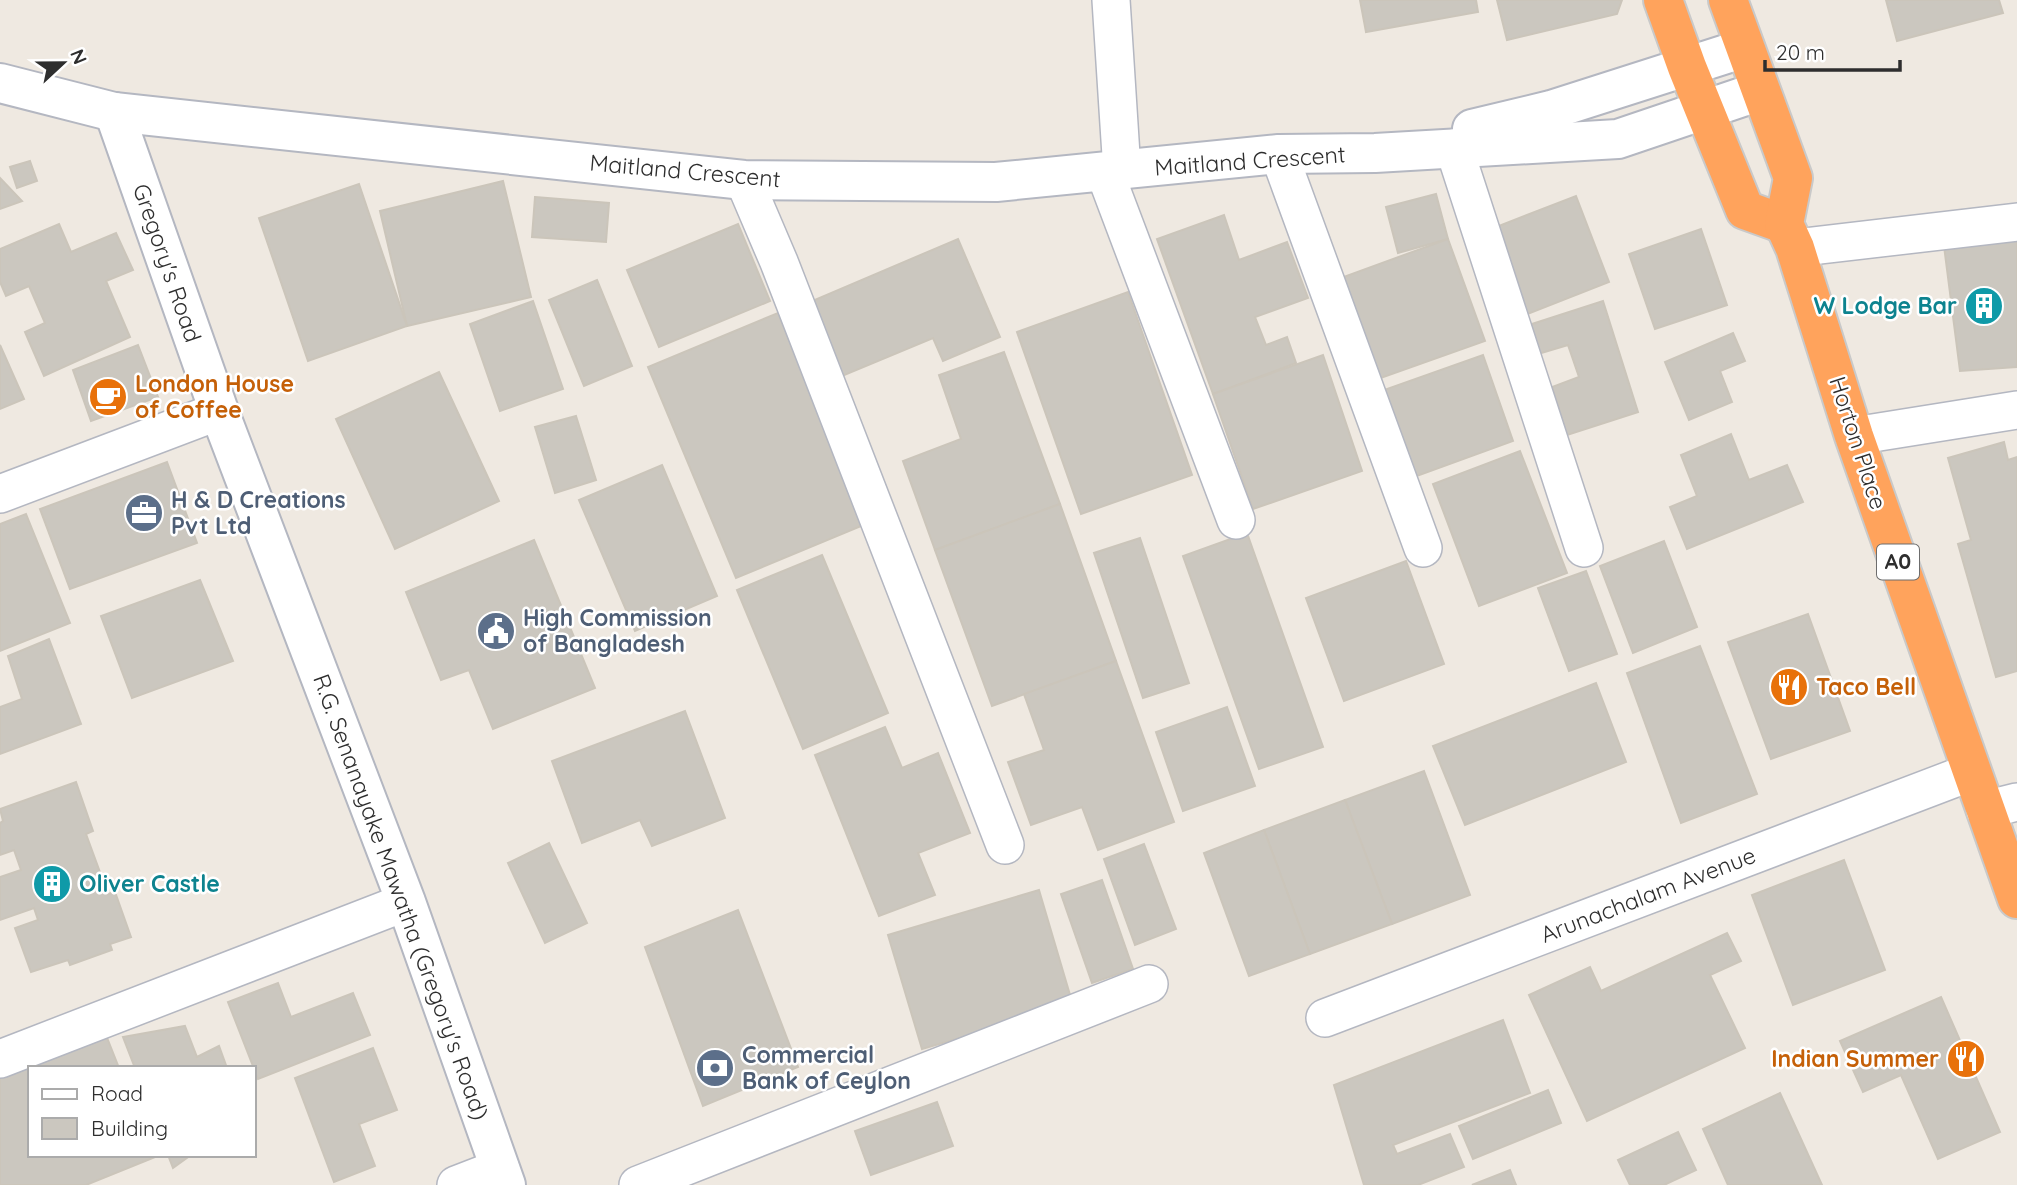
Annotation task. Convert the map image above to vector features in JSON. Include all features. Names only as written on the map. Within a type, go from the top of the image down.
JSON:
[{"type":"highway","points":[[1663,0],[1745,210],[1789,236]]},
{"type":"highway","name":"Horton Place","points":[[1728,0],[1793,178],[1789,236],[1854,436],[1971,772],[2001,806],[2017,899]]},
{"type":"main road","name":"Maitland Crescent","points":[[1375,153],[1551,110],[1745,48]]},
{"type":"main road","name":"Maitland Crescent","points":[[0,83],[114,112],[744,180],[996,182],[1279,155],[1375,153],[1618,139],[1760,91]]},
{"type":"main road","name":"Gregory's Road","points":[[114,112],[219,411],[296,610]]},
{"type":"main road","name":"R.G. Senanayake Mawatha (Gregory's Road)","points":[[296,610],[406,902],[503,1177]]},
{"type":"street","points":[[1111,0],[1113,172],[1236,520]]},
{"type":"street","points":[[1454,148],[1584,548]]},
{"type":"street","points":[[1279,155],[1423,548]]},
{"type":"street","points":[[744,180],[779,262],[1005,845]]},
{"type":"street","points":[[1789,236],[2017,222]]},
{"type":"street","points":[[0,494],[219,411]]},
{"type":"street","points":[[1854,436],[2017,411]]},
{"type":"street","name":"Arunachalam Avenue","points":[[1325,1018],[1971,772]]},
{"type":"street","points":[[0,1059],[406,902]]},
{"type":"street","points":[[638,1185],[1149,984]]},
{"type":"street","points":[[456,1185],[503,1177]]},
{"type":"building","points":[[1360,0],[1476,0],[1478,12],[1366,32]]},
{"type":"building","points":[[1497,0],[1622,0],[1617,14],[1507,40]]},
{"type":"building","points":[[1886,0],[1999,0],[2003,13],[1897,41]]},
{"type":"building","points":[[30,161],[37,181],[17,188],[10,167]]},
{"type":"building","points":[[0,178],[22,201],[0,209]]},
{"type":"building","points":[[503,181],[531,297],[407,326],[380,211]]},
{"type":"building","points":[[359,184],[407,326],[308,361],[259,218]]},
{"type":"building","points":[[1436,194],[1448,239],[1398,253],[1386,207]]},
{"type":"building","points":[[1576,196],[1609,282],[1525,315],[1491,229]]},
{"type":"building","points":[[535,197],[609,203],[606,242],[532,237]]},
{"type":"building","points":[[1224,215],[1239,260],[1287,242],[1308,298],[1255,317],[1266,345],[1287,337],[1296,363],[1213,394],[1157,239]]},
{"type":"building","points":[[59,224],[71,252],[116,233],[133,270],[106,281],[130,337],[44,376],[25,332],[45,323],[29,286],[6,296],[0,282],[0,249]]},
{"type":"building","points":[[738,224],[770,301],[659,347],[627,270]]},
{"type":"building","points":[[1701,229],[1727,305],[1655,329],[1629,254]]},
{"type":"building","points":[[958,239],[1000,337],[943,361],[933,338],[842,376],[810,302]]},
{"type":"building","points":[[1448,239],[1485,341],[1375,380],[1338,279]]},
{"type":"building","name":"W Lodge Bar","points":[[2017,239],[2017,367],[1960,371],[1944,246]]},
{"type":"building","points":[[597,280],[632,366],[584,386],[549,300]]},
{"type":"building","points":[[1128,292],[1192,475],[1081,514],[1017,332]]},
{"type":"building","points":[[533,301],[563,389],[500,411],[470,324]]},
{"type":"building","points":[[1603,301],[1638,412],[1567,435],[1552,387],[1579,377],[1568,345],[1538,354],[1529,325]]},
{"type":"building","points":[[778,313],[866,524],[736,578],[648,367]]},
{"type":"building","points":[[1733,333],[1745,361],[1720,371],[1732,402],[1689,420],[1665,362]]},
{"type":"building","points":[[0,345],[24,399],[0,409]]},
{"type":"building","points":[[138,345],[158,397],[91,421],[73,370]]},
{"type":"building","points":[[1004,352],[1060,504],[935,550],[903,461],[961,439],[939,375]]},
{"type":"building","points":[[1323,355],[1362,471],[1253,509],[1213,394]]},
{"type":"building","points":[[1483,355],[1513,441],[1414,477],[1384,390]]},
{"type":"building","points":[[439,372],[499,501],[395,549],[336,419]]},
{"type":"building","points":[[576,416],[596,480],[555,493],[535,427]]},
{"type":"building","points":[[1731,434],[1749,480],[1787,465],[1803,502],[1687,549],[1670,507],[1697,496],[1681,455]]},
{"type":"building","points":[[2004,442],[2008,460],[2017,457],[2017,671],[1996,677],[1958,544],[1971,540],[1948,458]]},
{"type":"building","points":[[1520,451],[1567,573],[1479,606],[1433,484]]},
{"type":"building","points":[[167,462],[197,543],[70,589],[40,509]]},
{"type":"building","points":[[662,465],[717,596],[635,631],[579,500]]},
{"type":"building","points":[[1060,504],[1116,661],[992,706],[935,550]]},
{"type":"building","points":[[26,514],[70,623],[0,651],[0,524]]},
{"type":"building","points":[[1247,533],[1323,747],[1259,769],[1183,556]]},
{"type":"building","points":[[1140,538],[1189,683],[1143,698],[1094,553]]},
{"type":"building","name":"High Commission of Bangladesh","points":[[534,540],[595,688],[493,729],[469,670],[441,680],[406,592]]},
{"type":"building","points":[[1664,541],[1697,627],[1633,653],[1600,566]]},
{"type":"building","points":[[822,555],[888,713],[803,749],[737,590]]},
{"type":"building","points":[[1406,561],[1444,664],[1344,701],[1306,598]]},
{"type":"building","points":[[1586,571],[1617,654],[1569,671],[1538,588]]},
{"type":"building","points":[[200,580],[233,661],[132,698],[101,616]]},
{"type":"building","name":"Taco Bell","points":[[1808,614],[1850,731],[1771,759],[1728,642]]},
{"type":"building","points":[[49,639],[81,724],[0,754],[0,707],[22,699],[8,656]]},
{"type":"building","points":[[1700,646],[1757,794],[1681,823],[1627,673]]},
{"type":"building","points":[[1116,661],[1174,822],[1098,850],[1082,807],[1031,825],[1008,762],[1044,750],[1024,694]]},
{"type":"building","points":[[1596,683],[1626,762],[1465,825],[1433,746]]},
{"type":"building","points":[[1227,707],[1255,786],[1183,811],[1156,732]]},
{"type":"building","points":[[685,711],[725,818],[652,846],[640,820],[582,843],[552,761]]},
{"type":"building","points":[[885,727],[902,768],[938,753],[970,833],[918,853],[935,895],[879,916],[815,755]]},
{"type":"building","points":[[1424,771],[1470,895],[1392,924],[1345,800]]},
{"type":"building","name":"Oliver Castle","points":[[76,782],[93,831],[86,834],[108,894],[115,892],[131,937],[110,944],[112,950],[70,965],[68,960],[31,972],[15,928],[38,920],[34,908],[0,920],[0,877],[21,870],[14,850],[0,855],[0,823],[3,821],[0,809]]},
{"type":"building","points":[[1345,800],[1392,924],[1310,954],[1264,830]]},
{"type":"building","points":[[1264,830],[1310,954],[1249,976],[1204,853]]},
{"type":"building","points":[[549,843],[587,923],[545,943],[508,863]]},
{"type":"building","points":[[1144,844],[1176,929],[1135,945],[1104,859]]},
{"type":"building","points":[[1844,860],[1885,970],[1793,1005],[1752,895]]},
{"type":"building","points":[[1102,880],[1133,969],[1092,983],[1061,894]]},
{"type":"building","points":[[1039,890],[1073,1005],[922,1049],[888,935]]},
{"type":"building","points":[[738,910],[798,1067],[703,1106],[645,947]]},
{"type":"building","points":[[1727,933],[1741,961],[1710,975],[1745,1048],[1587,1121],[1529,995],[1590,967],[1601,991]]},
{"type":"building","points":[[278,983],[291,1017],[353,993],[370,1035],[258,1079],[256,1066],[253,1066],[228,1002]]},
{"type":"building","points":[[1941,997],[2000,1132],[1938,1159],[1901,1075],[1863,1092],[1840,1041]]},
{"type":"building","points":[[1503,1020],[1530,1093],[1393,1145],[1397,1154],[1450,1134],[1464,1167],[1418,1185],[1364,1185],[1334,1085]]},
{"type":"building","points":[[102,1025],[118,1066],[28,1066],[28,1157],[155,1157],[86,1185],[0,1185],[0,1062]]},
{"type":"building","points":[[185,1026],[197,1057],[219,1046],[226,1066],[134,1066],[123,1037]]},
{"type":"building","points":[[373,1048],[397,1110],[359,1124],[375,1166],[334,1182],[295,1078]]},
{"type":"building","points":[[1548,1090],[1561,1123],[1473,1159],[1459,1126]]},
{"type":"building","points":[[1780,1093],[1822,1185],[1728,1185],[1703,1129]]},
{"type":"building","points":[[937,1102],[953,1146],[871,1175],[855,1131]]},
{"type":"building","points":[[1678,1132],[1696,1170],[1664,1185],[1630,1185],[1618,1160]]},
{"type":"building","points":[[169,1157],[188,1157],[173,1168]]},
{"type":"building","points":[[1510,1170],[1516,1185],[1472,1185]]},
{"type":"place","name":"W Lodge Bar","points":[[1984,306]]},
{"type":"place","name":"London House of Coffee","points":[[108,397]]},
{"type":"place","name":"H & D Creations Pvt Ltd","points":[[144,513]]},
{"type":"place","name":"High Commission of Bangladesh","points":[[496,631]]},
{"type":"place","name":"Taco Bell","points":[[1789,687]]},
{"type":"place","name":"Oliver Castle","points":[[52,884]]},
{"type":"place","name":"Indian Summer","points":[[1966,1059]]},
{"type":"place","name":"Commercial Bank of Ceylon","points":[[715,1068]]}]
